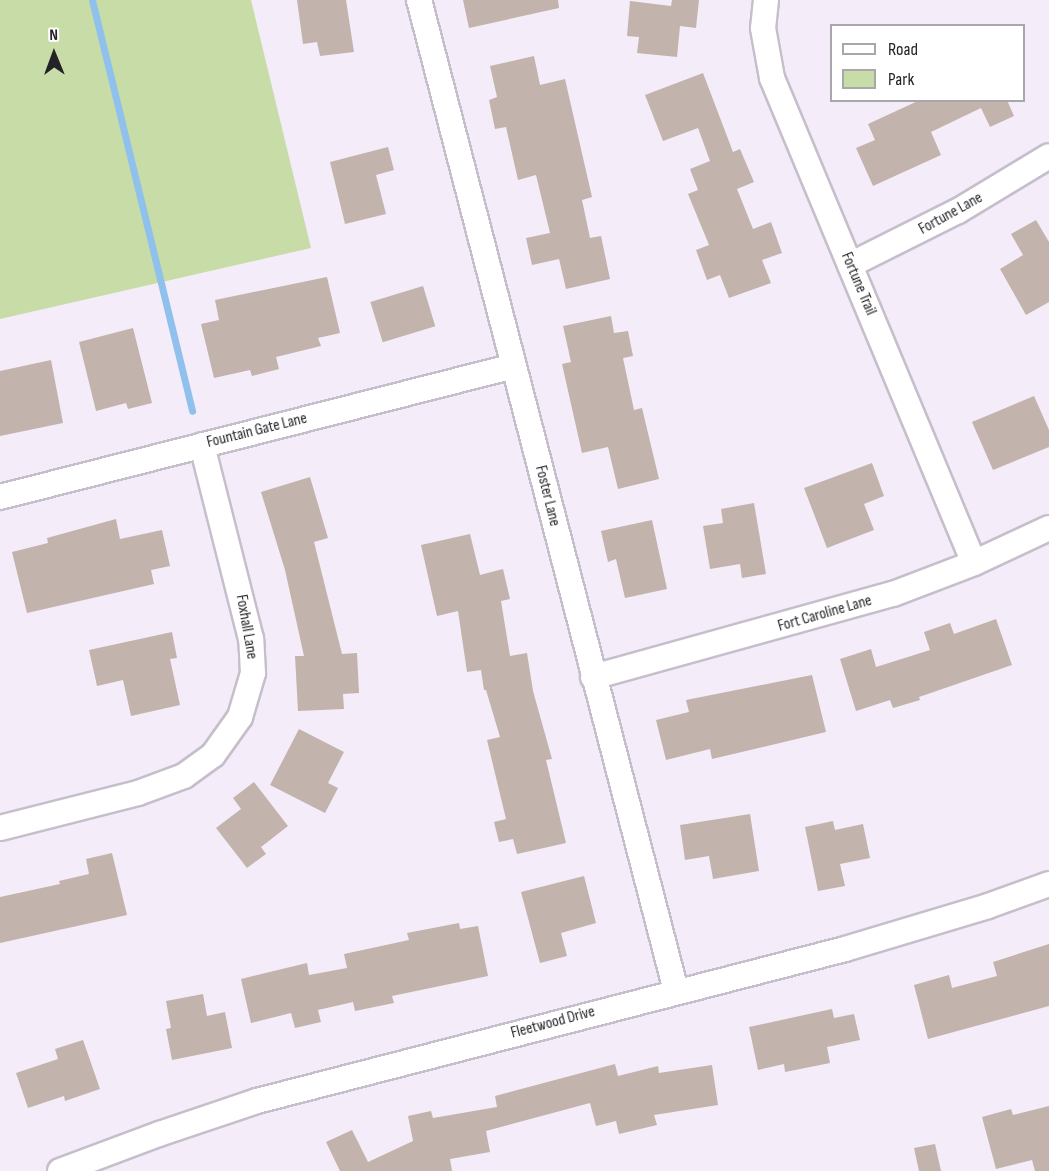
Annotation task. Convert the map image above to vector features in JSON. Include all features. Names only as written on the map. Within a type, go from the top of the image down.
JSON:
[{"type":"street","name":"Foster Lane","points":[[419,0],[676,991]]},
{"type":"street","name":"Fortune Trail","points":[[766,0],[763,28],[772,78],[975,563]]},
{"type":"street","name":"Fortune Lane","points":[[850,265],[958,211],[1049,156]]},
{"type":"street","name":"Fountain Gate Lane","points":[[0,497],[513,366]]},
{"type":"street","name":"Foxhall Lane","points":[[0,828],[138,794],[184,776],[213,755],[240,717],[253,673],[251,639],[202,445]]},
{"type":"street","name":"Fort Caroline Lane","points":[[593,677],[893,594],[975,563],[1049,528]]},
{"type":"street","name":"Fleetwood Drive","points":[[60,1171],[256,1101],[896,935],[1049,884]]},
{"type":"green space","points":[[0,0],[251,0],[311,248],[0,319]]},
{"type":"building","points":[[297,0],[346,0],[354,52],[320,56],[317,42],[303,44]]},
{"type":"building","points":[[463,0],[558,0],[559,8],[469,28]]},
{"type":"building","points":[[672,0],[699,0],[696,28],[680,26],[677,57],[637,53],[639,37],[627,36],[630,1],[671,6]]},
{"type":"building","points":[[534,56],[540,85],[565,79],[592,197],[582,200],[590,238],[601,236],[610,279],[566,289],[559,259],[532,265],[526,238],[550,233],[536,175],[518,180],[506,127],[495,129],[489,100],[497,97],[490,66]]},
{"type":"building","points":[[703,73],[733,152],[740,149],[754,182],[737,189],[753,229],[771,222],[782,253],[762,260],[771,283],[729,298],[720,275],[707,280],[696,250],[709,245],[688,194],[698,190],[690,169],[710,161],[698,128],[663,141],[645,95]]},
{"type":"building","points":[[916,102],[1008,102],[1014,116],[990,127],[981,108],[931,132],[941,155],[873,186],[856,148],[875,140],[868,124]]},
{"type":"building","points":[[388,147],[394,170],[376,175],[386,214],[345,224],[330,162]]},
{"type":"building","points":[[1036,220],[1049,242],[1049,302],[1026,315],[1000,269],[1023,255],[1011,234]]},
{"type":"building","points":[[327,277],[340,333],[318,338],[321,346],[276,357],[279,369],[252,376],[250,370],[214,378],[201,324],[219,320],[215,300]]},
{"type":"building","points":[[423,286],[435,326],[383,342],[370,302]]},
{"type":"building","points":[[611,316],[614,333],[628,331],[633,356],[623,358],[634,410],[642,408],[659,479],[618,489],[608,447],[582,453],[562,364],[571,362],[563,326]]},
{"type":"building","points":[[133,328],[152,403],[128,409],[126,403],[96,411],[79,342]]},
{"type":"building","points":[[51,360],[63,423],[0,436],[0,371]]},
{"type":"building","points":[[1034,396],[1049,430],[1049,447],[993,470],[972,422]]},
{"type":"building","points":[[872,463],[884,496],[864,504],[874,530],[827,548],[804,488]]},
{"type":"building","points":[[310,477],[328,538],[314,542],[342,654],[357,653],[359,693],[343,694],[344,709],[298,711],[295,656],[304,656],[285,570],[261,492]]},
{"type":"building","points":[[754,503],[766,574],[742,578],[740,564],[710,569],[703,526],[723,523],[721,509]]},
{"type":"building","points":[[116,519],[120,539],[162,530],[170,566],[151,570],[154,584],[27,613],[12,552],[48,543],[47,538]]},
{"type":"building","points":[[652,520],[667,589],[625,598],[616,559],[608,562],[601,531]]},
{"type":"building","points":[[470,534],[480,575],[503,569],[510,599],[501,601],[510,656],[527,653],[533,691],[552,759],[546,760],[566,843],[517,854],[513,839],[499,842],[494,822],[506,819],[487,740],[500,737],[486,690],[484,690],[481,670],[467,672],[458,611],[437,616],[421,545]]},
{"type":"building","points":[[996,619],[1012,665],[893,708],[890,700],[856,711],[840,659],[871,649],[876,667],[930,650],[924,632],[950,623],[954,634]]},
{"type":"building","points":[[172,632],[177,658],[170,659],[180,705],[131,716],[123,680],[97,686],[89,650]]},
{"type":"building","points":[[812,675],[826,732],[712,759],[710,749],[666,760],[656,720],[689,712],[686,700]]},
{"type":"building","points":[[299,729],[344,752],[328,783],[338,788],[325,813],[270,785]]},
{"type":"building","points":[[254,782],[288,826],[261,847],[266,854],[247,868],[216,828],[241,809],[233,798]]},
{"type":"building","points":[[750,814],[759,871],[713,879],[709,856],[685,860],[680,825]]},
{"type":"building","points":[[833,821],[835,830],[863,824],[870,858],[840,864],[845,886],[818,891],[805,827]]},
{"type":"building","points":[[112,853],[127,915],[0,943],[0,897],[60,884],[59,881],[89,874],[86,859]]},
{"type":"building","points":[[584,876],[596,923],[561,933],[567,956],[540,963],[521,892]]},
{"type":"building","points":[[459,923],[460,929],[478,926],[488,976],[392,996],[394,1003],[355,1011],[353,1002],[318,1010],[321,1022],[295,1028],[291,1013],[251,1023],[241,979],[307,963],[309,975],[347,968],[344,954],[409,940],[407,933]]},
{"type":"building","points":[[1049,944],[1049,1006],[928,1039],[914,985],[949,975],[952,988],[997,976],[993,962]]},
{"type":"building","points":[[203,994],[207,1016],[225,1012],[232,1048],[172,1060],[166,1029],[171,1028],[166,1001]]},
{"type":"building","points":[[832,1009],[834,1018],[854,1014],[860,1040],[827,1047],[830,1063],[785,1072],[784,1064],[758,1070],[749,1027]]},
{"type":"building","points":[[83,1040],[100,1089],[65,1101],[64,1096],[28,1108],[16,1073],[58,1059],[55,1049]]},
{"type":"building","points":[[615,1064],[618,1076],[658,1066],[659,1073],[712,1065],[718,1105],[654,1115],[657,1125],[619,1134],[616,1121],[596,1126],[590,1103],[486,1131],[490,1152],[450,1159],[452,1171],[340,1171],[326,1142],[352,1130],[368,1162],[413,1141],[408,1116],[431,1111],[433,1118],[497,1107],[495,1096]]},
{"type":"building","points":[[1049,1106],[1049,1171],[1035,1171],[1032,1160],[996,1169],[982,1117],[1011,1109],[1013,1115]]},
{"type":"building","points":[[935,1144],[941,1171],[919,1171],[914,1148]]},
{"type":"waterway","points":[[92,0],[192,411]]}]
